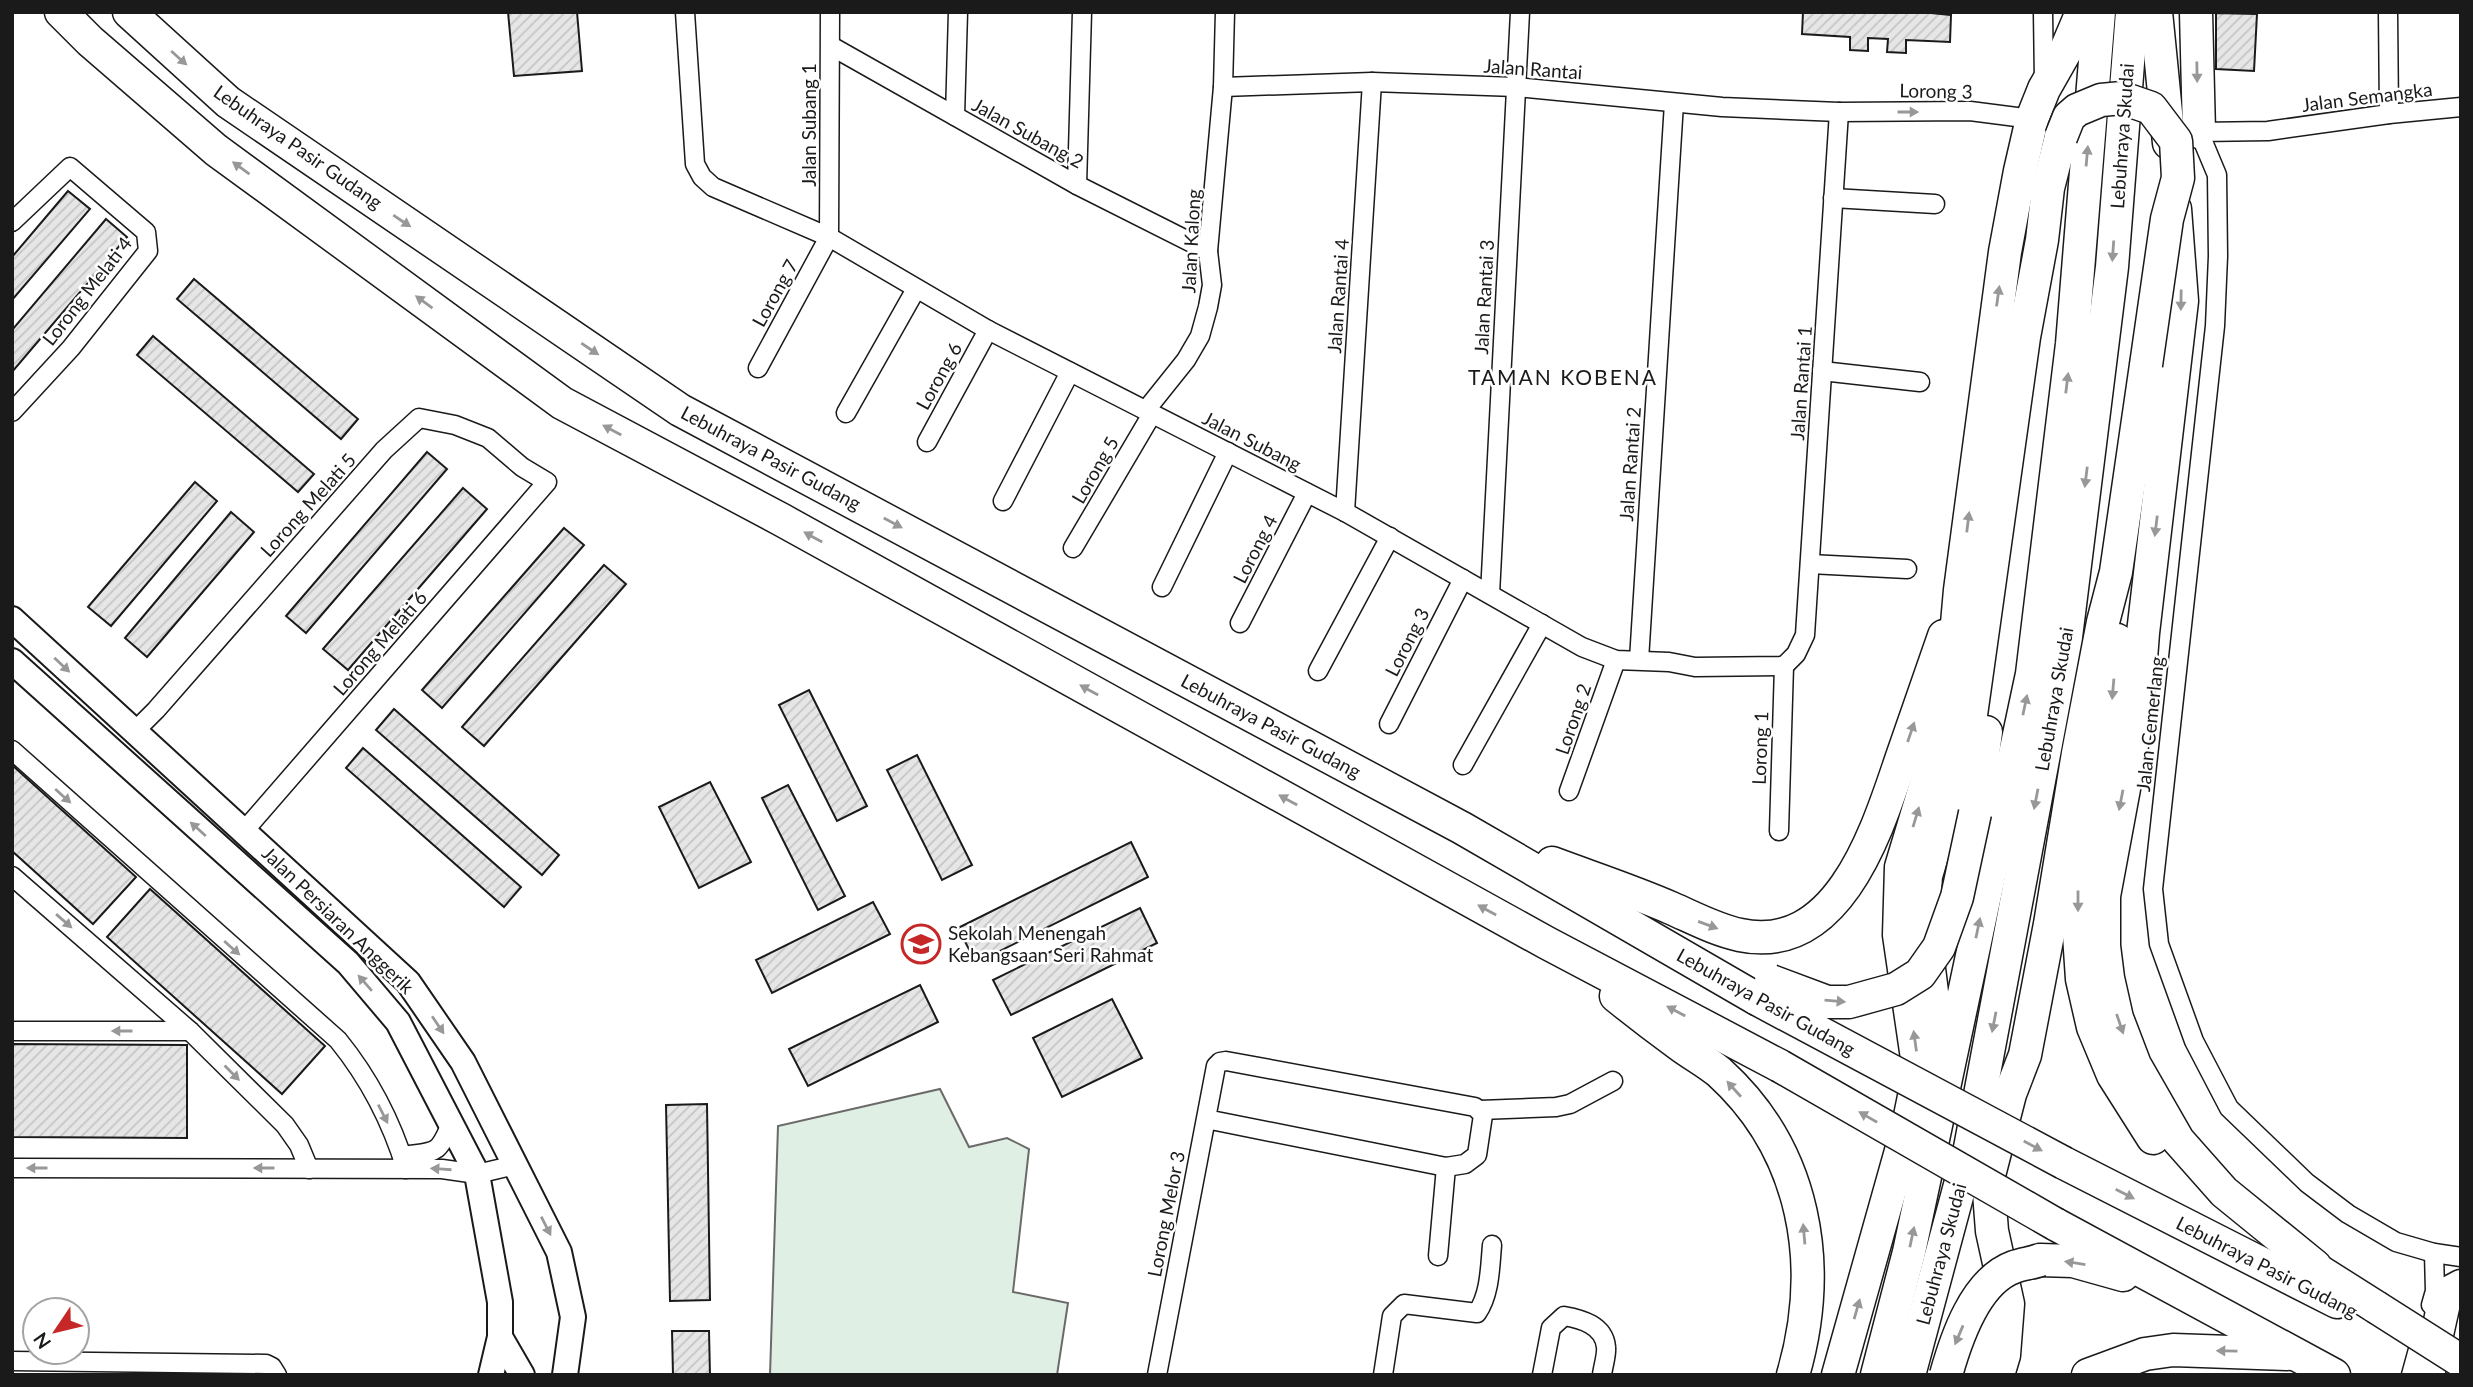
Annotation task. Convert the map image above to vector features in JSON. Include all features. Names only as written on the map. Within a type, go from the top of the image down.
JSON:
[{"type":"highway","points":[[61,12],[90,41],[216,150],[562,404],[782,520],[1547,943],[1780,1066],[2055,1224],[2334,1375]]},
{"type":"highway","name":"Lebuhraya Pasir Gudang","points":[[129,12],[228,102],[680,410],[1764,990],[2064,1163],[2375,1314],[2461,1363]]},
{"type":"highway","points":[[1838,1375],[1908,1126],[1919,1072],[1899,935],[1901,867],[1929,774],[1952,680],[1960,590],[2005,252],[2032,120],[2044,89],[2065,52],[2082,12]]},
{"type":"highway","name":"Lebuhraya Skudai","points":[[1877,1375],[1909,1252],[2032,674],[2072,344],[2099,12]]},
{"type":"highway","name":"Lebuhraya Skudai","points":[[1909,1375],[1970,1148],[2066,637],[2112,267],[2132,12]]},
{"type":"highway","points":[[2156,12],[2182,301],[2143,633],[2136,724],[2104,896],[2104,946],[2108,978],[2117,1018],[2135,1065],[2178,1140],[2224,1192],[2375,1314]]},
{"type":"highway","points":[[2196,12],[2199,132]]},
{"type":"highway","points":[[1938,1115],[1939,1046],[1923,922],[1926,876],[1969,729],[2048,188],[2069,117],[2077,110],[2101,100],[2122,98],[2151,108],[2176,141],[2178,178],[2167,219],[2116,572],[2103,622],[2077,870],[2082,979],[2093,1027],[2113,1075],[2163,1152],[2215,1205],[2244,1226],[2315,1266]]},
{"type":"highway","points":[[2165,104],[2199,132]]},
{"type":"highway","points":[[1764,990],[1827,1002],[1849,1002],[1896,989],[1920,974],[1939,947],[1957,897],[1975,813],[2014,553],[2061,137]]},
{"type":"highway","points":[[1462,828],[1670,908],[1706,925],[1743,936],[1782,936],[1818,917],[1847,886],[1870,847],[1960,590]]},
{"type":"highway","points":[[1998,1375],[2004,1355],[2008,1304],[1992,1231],[1988,1179],[2010,1094],[2025,1055],[2050,924],[2088,757]]},
{"type":"highway","points":[[1547,943],[1718,1072],[1776,1142],[1794,1184],[1805,1230],[1807,1283],[1794,1370]]},
{"type":"highway","points":[[1970,1148],[1973,1237],[1987,1299],[1985,1341],[1974,1375]]},
{"type":"highway","points":[[1947,1375],[1957,1335],[1979,1297],[1994,1279],[2012,1267],[2040,1261],[2073,1261],[2188,1295]]},
{"type":"highway","points":[[2427,1375],[2446,1294],[2461,1286]]},
{"type":"highway","points":[[2088,1375],[2145,1354],[2173,1350],[2295,1354]]},
{"type":"street","name":"Jalan Subang","points":[[685,12],[695,164],[702,177],[713,187],[829,237],[988,330],[1345,512],[1582,647],[1616,660],[1695,667],[1790,660]]},
{"type":"street","name":"Jalan Subang 1","points":[[829,237],[830,12]]},
{"type":"street","points":[[956,116],[958,12]]},
{"type":"street","points":[[1077,185],[1082,12]]},
{"type":"street","name":"Jalan Kalong","points":[[1149,412],[1186,360],[1199,336],[1208,307],[1212,285],[1208,251],[1223,87],[1225,12]]},
{"type":"street","name":"Jalan Rantai 3","points":[[1490,594],[1520,12]]},
{"type":"street","points":[[2043,12],[2044,89]]},
{"type":"street","points":[[2388,12],[2389,114]]},
{"type":"street","name":"Jalan Subang 2","points":[[831,46],[1077,185],[1208,251]]},
{"type":"street","name":"Jalan Rantai","points":[[1223,87],[1372,82],[1516,87],[1674,103],[1839,112]]},
{"type":"street","name":"Jalan Rantai 4","points":[[1345,512],[1372,82]]},
{"type":"street","name":"Jalan Rantai 2","points":[[1639,660],[1674,103]]},
{"type":"street","name":"Jalan Semangka","points":[[2199,132],[2278,129],[2461,107]]},
{"type":"street","name":"Lorong 3","points":[[1839,112],[1970,111],[2032,120]]},
{"type":"street","name":"Jalan Rantai 1","points":[[1790,660],[1805,635],[1839,112]]},
{"type":"street","name":"Jalan Cemerlang","points":[[2199,132],[2217,175],[2215,326],[2157,843],[2153,889],[2159,944],[2194,1041],[2229,1108],[2307,1183],[2348,1214],[2396,1242],[2434,1253],[2461,1256]]},
{"type":"street","name":"Lorong Melati 4","points":[[12,222],[71,167],[146,232],[149,243],[148,251],[71,348],[12,412]]},
{"type":"street","points":[[1833,198],[1935,204]]},
{"type":"street","name":"Lorong 7","points":[[758,368],[829,237]]},
{"type":"street","points":[[846,413],[916,289]]},
{"type":"street","name":"Lorong 6","points":[[927,442],[988,330]]},
{"type":"street","points":[[1822,371],[1920,382]]},
{"type":"street","points":[[1003,501],[1070,372]]},
{"type":"street","name":"Lorong 5","points":[[1073,548],[1149,412]]},
{"type":"street","name":"Lorong Melati 5","points":[[134,732],[384,450],[419,418],[455,425],[488,438],[522,467],[547,482]]},
{"type":"street","points":[[1162,587],[1228,452]]},
{"type":"street","name":"Lorong Melati 6","points":[[244,831],[547,482]]},
{"type":"street","name":"Lorong 4","points":[[1240,624],[1307,493]]},
{"type":"street","points":[[1318,671],[1390,537]]},
{"type":"street","points":[[1810,564],[1907,569]]},
{"type":"street","name":"Lorong 3","points":[[1389,724],[1464,579]]},
{"type":"street","name":"Jalan Persiaran Anggerik","points":[[12,619],[408,982],[463,1062],[559,1252],[573,1317],[565,1375]]},
{"type":"street","points":[[1463,765],[1542,624]]},
{"type":"street","name":"Lorong 2","points":[[1569,792],[1616,660]]},
{"type":"street","name":"Lorong 1","points":[[1779,831],[1790,660]]},
{"type":"street","name":"Jalan Persiaran Anggerik","points":[[12,661],[348,963],[398,1022],[477,1174],[500,1302],[500,1337],[491,1375]]},
{"type":"street","points":[[12,750],[338,1040],[358,1064],[398,1144],[404,1162]]},
{"type":"street","points":[[12,876],[190,1031],[285,1125],[299,1145],[309,1168]]},
{"type":"street","points":[[12,1031],[190,1031]]},
{"type":"street","name":"Lorong Melor 3","points":[[1157,1375],[1216,1066],[1220,1062],[1480,1110]]},
{"type":"street","points":[[1206,1119],[1446,1167],[1465,1164],[1477,1155],[1483,1115],[1480,1110],[1570,1104],[1613,1081]]},
{"type":"street","points":[[404,1162],[442,1145],[451,1124]]},
{"type":"street","points":[[12,1168],[309,1168],[404,1162],[477,1174],[515,1165]]},
{"type":"street","points":[[1438,1256],[1446,1167]]},
{"type":"street","points":[[1383,1375],[1392,1316],[1404,1304],[1477,1313],[1484,1303],[1492,1245]]},
{"type":"street","points":[[2411,1375],[2435,1291],[2434,1253]]},
{"type":"street","points":[[1542,1375],[1551,1328],[1564,1317],[1583,1320],[1597,1328],[1604,1338],[1606,1347],[1602,1375]]},
{"type":"street","points":[[500,1337],[522,1375]]},
{"type":"street","points":[[12,1361],[139,1369],[266,1364],[272,1367],[277,1375]]},
{"type":"green space","points":[[940,1089],[969,1147],[1007,1138],[1029,1149],[1013,1292],[1068,1303],[1057,1375],[770,1375],[778,1126]]},
{"type":"building","points":[[508,12],[577,12],[582,71],[514,76]]},
{"type":"building","points":[[1803,12],[1921,12],[1951,15],[1950,42],[1906,40],[1906,53],[1887,52],[1888,39],[1868,38],[1868,51],[1850,50],[1850,37],[1802,34]]},
{"type":"building","points":[[2216,13],[2257,14],[2254,71],[2216,69]]},
{"type":"building","points":[[68,191],[90,209],[12,300],[12,257]]},
{"type":"building","points":[[106,219],[127,237],[12,372],[12,330]]},
{"type":"building","points":[[194,279],[358,419],[341,439],[177,299]]},
{"type":"building","points":[[153,336],[314,474],[298,492],[137,355]]},
{"type":"building","points":[[427,452],[447,469],[306,633],[286,616]]},
{"type":"building","points":[[195,482],[217,501],[111,626],[88,607]]},
{"type":"building","points":[[463,488],[487,509],[348,670],[323,649]]},
{"type":"building","points":[[231,512],[254,532],[147,657],[125,638]]},
{"type":"building","points":[[564,528],[584,545],[442,708],[422,690]]},
{"type":"building","points":[[604,565],[626,584],[484,746],[462,727]]},
{"type":"building","points":[[809,690],[867,806],[837,821],[779,705]]},
{"type":"building","points":[[394,709],[559,855],[542,875],[376,730]]},
{"type":"building","points":[[363,748],[521,887],[504,907],[346,768]]},
{"type":"building","points":[[917,755],[972,865],[942,880],[887,770]]},
{"type":"building","points":[[12,765],[136,877],[93,924],[12,851]]},
{"type":"building","points":[[710,782],[751,862],[699,888],[659,807]]},
{"type":"building","points":[[788,785],[845,896],[818,910],[762,798]]},
{"type":"building","points":[[1131,842],[1148,877],[976,963],[958,928]]},
{"type":"building","points":[[150,889],[325,1046],[282,1094],[107,937]]},
{"type":"building","points":[[873,902],[890,934],[772,993],[756,960]]},
{"type":"building","points":[[1140,908],[1157,943],[1011,1015],[993,980]]},
{"type":"building","points":[[920,985],[938,1022],[808,1086],[789,1049]]},
{"type":"building","points":[[1112,999],[1142,1058],[1062,1097],[1033,1038]]},
{"type":"building","points":[[12,1044],[187,1045],[187,1138],[12,1137]]},
{"type":"building","points":[[707,1104],[710,1300],[670,1301],[666,1105]]},
{"type":"building","points":[[672,1331],[709,1331],[710,1375],[673,1375]]},
{"type":"place","name":"Sekolah Menengah Kebangsaan Seri Rahmat","points":[[921,944]]},
{"type":"district","name":"TAMAN KOBENA","points":[[1563,378]]}]
